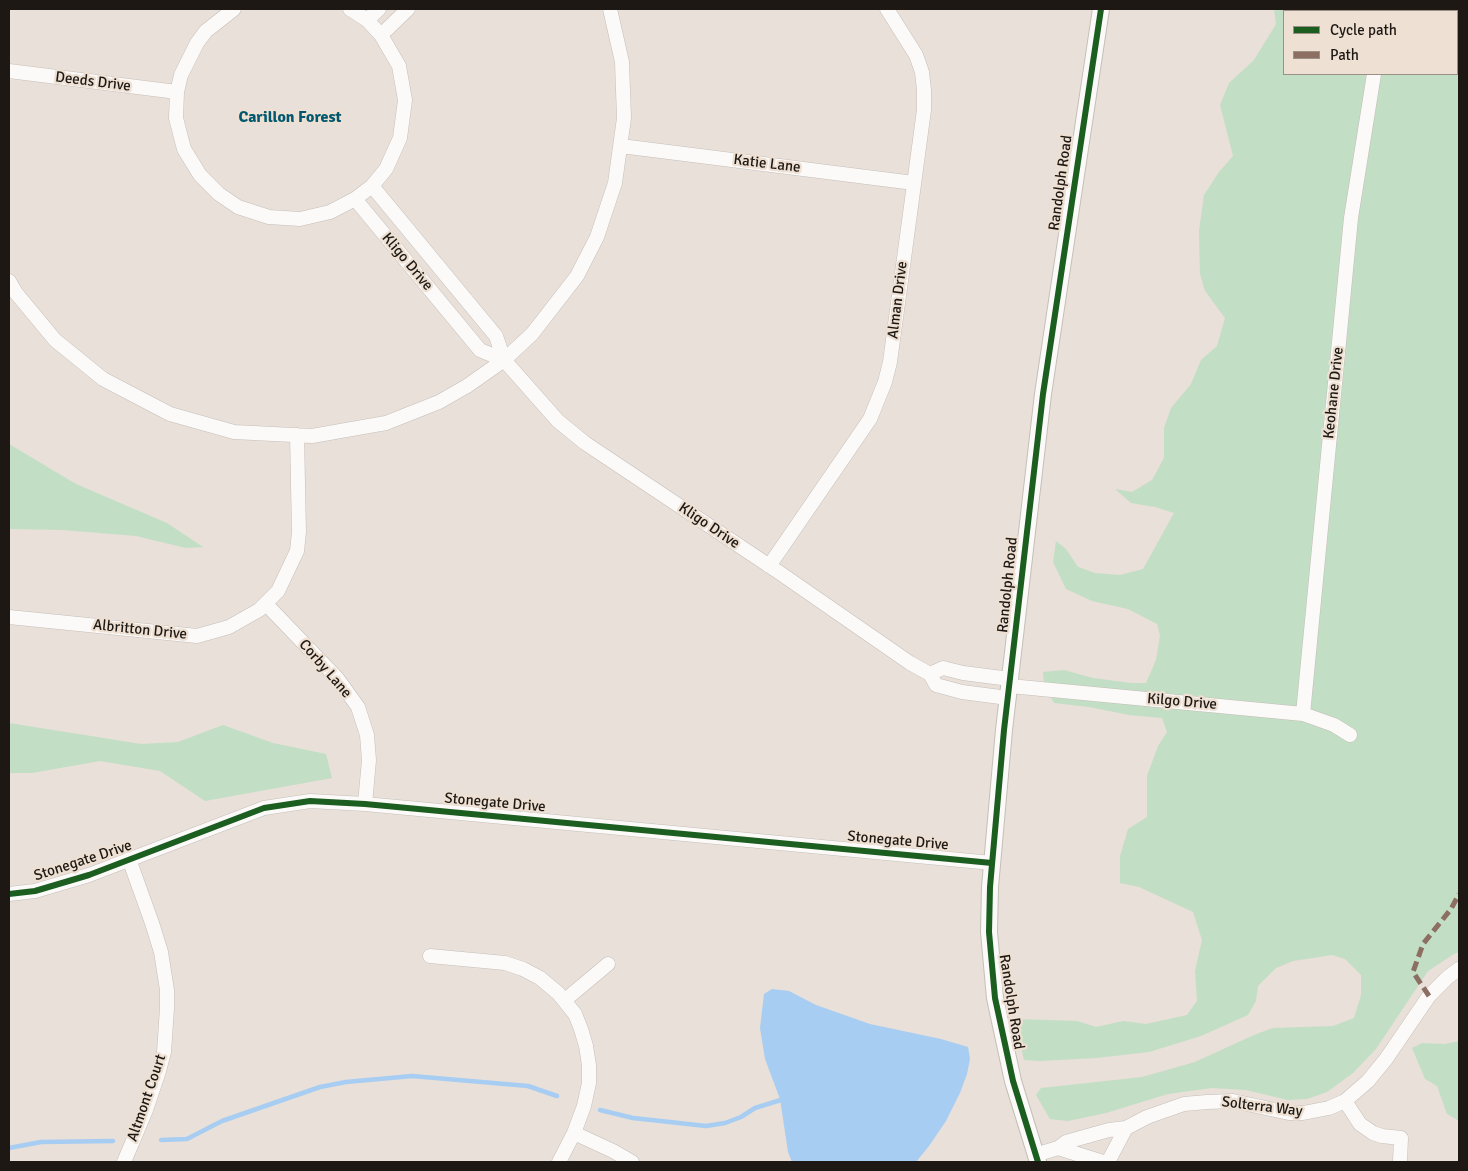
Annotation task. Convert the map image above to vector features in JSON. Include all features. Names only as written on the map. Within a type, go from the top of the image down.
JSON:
[{"type":"street","points":[[234,9],[206,31],[196,43],[181,75],[177,92],[176,118],[184,149],[200,175],[218,194],[238,207],[269,217],[300,219],[330,212],[355,200],[372,186],[386,169],[400,138],[405,100],[399,66],[381,35],[367,20],[350,9]]},
{"type":"street","points":[[367,20],[379,9]]},
{"type":"street","points":[[381,35],[408,9]]},
{"type":"street","points":[[9,281],[16,293],[55,340],[103,379],[170,414],[234,432],[312,436],[386,423],[439,402],[467,386],[504,360],[532,334],[577,276],[597,237],[615,183],[624,118],[622,62],[610,9]]},
{"type":"street","name":"Alman Drive","points":[[769,566],[870,419],[883,389],[890,362],[924,110],[923,81],[916,56],[887,9]]},
{"type":"street","name":"Randolph Road","points":[[1037,1159],[1013,1081],[994,998],[989,932],[992,863],[1009,688],[1043,394],[1101,9]]},
{"type":"street","name":"Deeds Drive","points":[[9,71],[177,92]]},
{"type":"street","name":"Keohane Drive","points":[[1303,714],[1351,218],[1374,75]]},
{"type":"street","name":"Katie Lane","points":[[620,146],[914,183]]},
{"type":"street","name":"Kligo Drive","points":[[372,186],[496,336],[504,360],[558,421],[585,443],[769,566],[910,664],[930,674],[936,685],[945,688],[1009,688]]},
{"type":"street","name":"Kligo Drive","points":[[355,200],[480,350],[504,360]]},
{"type":"street","name":"Albritton Drive","points":[[9,616],[197,636],[229,627],[259,610],[278,591],[297,551],[300,532],[297,435]]},
{"type":"street","name":"Corby Lane","points":[[266,604],[337,678],[358,707],[367,735],[369,760],[365,804]]},
{"type":"street","points":[[930,674],[943,668],[1009,688]]},
{"type":"street","name":"Kilgo Drive","points":[[1009,688],[1303,714],[1334,724],[1350,735]]},
{"type":"street","name":"Stonegate Drive","points":[[9,894],[35,891],[59,885],[264,808],[310,801],[365,804],[992,863]]},
{"type":"street","name":"Altmont Court","points":[[124,1162],[146,1110],[159,1071],[164,1052],[167,1017],[167,990],[161,952],[129,860]]},
{"type":"street","points":[[430,956],[505,963],[523,969],[540,978],[565,1000],[575,1014],[582,1029],[589,1065],[589,1083],[584,1106],[574,1133],[559,1162]]},
{"type":"street","points":[[565,1000],[608,964]]},
{"type":"street","name":"Solterra Way","points":[[1037,1159],[1066,1142],[1109,1130],[1126,1128],[1163,1110],[1193,1103],[1233,1101],[1289,1113],[1303,1113],[1329,1108],[1345,1101],[1368,1082],[1429,996],[1459,969]]},
{"type":"street","points":[[1345,1101],[1360,1124],[1373,1133],[1401,1138],[1400,1162]]},
{"type":"street","points":[[1108,1162],[1126,1128]]},
{"type":"street","points":[[574,1133],[632,1162]]},
{"type":"street","points":[[1058,1148],[1103,1162]]},
{"type":"green space","points":[[1274,9],[1459,9],[1459,952],[1428,971],[1376,1049],[1353,1073],[1327,1092],[1307,1099],[1288,1100],[1246,1090],[1212,1088],[1168,1094],[1106,1113],[1068,1121],[1050,1119],[1036,1095],[1041,1088],[1142,1077],[1195,1062],[1273,1028],[1333,1026],[1354,1018],[1361,995],[1361,975],[1345,959],[1332,955],[1293,961],[1276,968],[1258,986],[1256,1001],[1248,1015],[1201,1036],[1149,1052],[1096,1058],[1024,1060],[1016,1026],[1018,1019],[1077,1021],[1096,1027],[1123,1021],[1146,1024],[1187,1015],[1197,1001],[1195,971],[1202,940],[1193,912],[1139,887],[1120,883],[1120,856],[1128,829],[1147,817],[1147,776],[1158,746],[1167,732],[1162,718],[1129,715],[1089,707],[1054,703],[1044,684],[1043,672],[1064,670],[1093,678],[1146,683],[1156,660],[1160,636],[1157,624],[1128,609],[1092,601],[1066,589],[1053,562],[1056,541],[1066,549],[1078,567],[1095,573],[1120,575],[1143,569],[1174,513],[1155,507],[1131,503],[1115,489],[1132,492],[1152,480],[1164,458],[1164,428],[1171,408],[1191,384],[1201,360],[1217,346],[1225,318],[1205,291],[1200,274],[1199,231],[1204,195],[1219,172],[1233,156],[1220,105],[1229,83],[1254,60],[1276,24]]},
{"type":"green space","points":[[9,444],[76,484],[167,523],[203,547],[186,548],[136,536],[63,530],[9,529]]},
{"type":"green space","points":[[9,723],[141,744],[178,742],[223,725],[273,743],[326,754],[332,778],[205,801],[160,771],[100,761],[32,773],[9,773]]},
{"type":"green space","points":[[1459,1041],[1459,1121],[1447,1114],[1437,1086],[1425,1079],[1412,1048],[1422,1043],[1445,1044]]},
{"type":"water","points":[[772,989],[789,991],[816,1005],[870,1024],[941,1039],[968,1047],[970,1059],[960,1093],[946,1121],[916,1162],[792,1162],[788,1152],[780,1099],[765,1059],[760,1028],[764,994]]},
{"type":"waterway","points":[[161,1140],[187,1139],[222,1121],[320,1087],[346,1082],[412,1076],[528,1086],[557,1096]]},
{"type":"waterway","points":[[600,1110],[633,1118],[706,1126],[725,1123],[741,1117],[755,1108],[784,1099]]},
{"type":"waterway","points":[[9,1148],[41,1142],[113,1141]]},
{"type":"marked path","points":[[1429,996],[1413,972],[1423,944],[1451,909],[1459,894]]},
{"type":"cycle path","points":[[1038,1162],[1013,1081],[995,998],[989,932],[990,887],[1004,730],[1043,394],[1101,9]]},
{"type":"cycle path","points":[[9,894],[35,891],[89,875],[264,808],[310,801],[365,804],[992,863]]},
{"type":"district","name":"Carillon Forest","points":[[290,118]]}]
